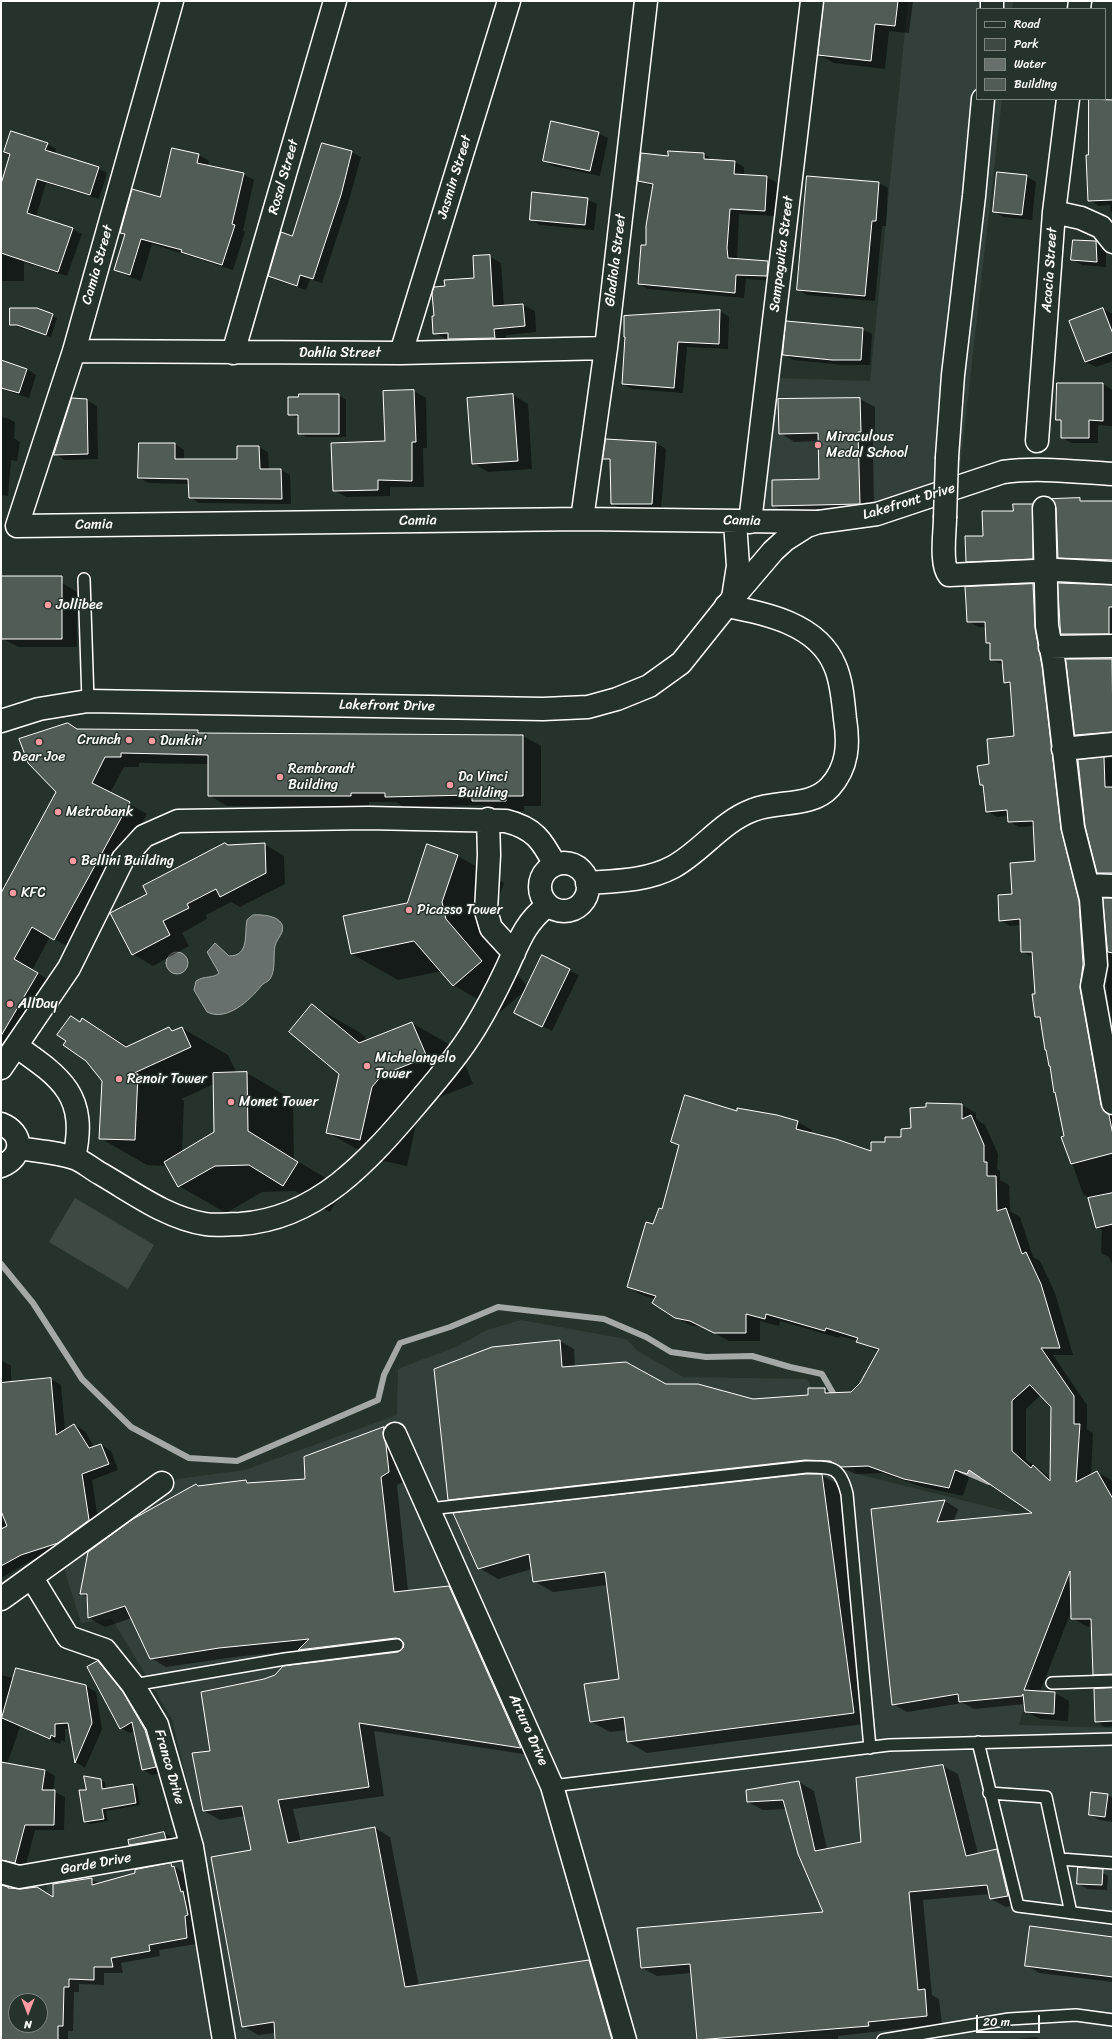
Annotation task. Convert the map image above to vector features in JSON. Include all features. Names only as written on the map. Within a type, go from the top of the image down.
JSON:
[{"type":"street","name":"Camia Street","points":[[16,526],[74,352],[172,1]]},
{"type":"street","name":"Rosal Street","points":[[233,353],[335,1]]},
{"type":"street","name":"Jasmin Street","points":[[401,353],[509,1]]},
{"type":"street","name":"Gladiola Street","points":[[582,519],[606,348],[646,1]]},
{"type":"street","name":"Sampaguita Street","points":[[746,517],[812,1]]},
{"type":"street","points":[[983,100],[974,196],[953,367],[947,457],[944,555],[945,571],[949,575],[1045,571],[1113,573]]},
{"type":"street","name":"Acacia Street","points":[[1037,441],[1054,212],[1068,100]]},
{"type":"street","points":[[1054,212],[1081,218],[1101,227],[1113,242]]},
{"type":"street","name":"Dahlia Street","points":[[74,352],[401,353],[606,348]]},
{"type":"street","name":"Lakefront Drive","points":[[1,721],[39,709],[88,701],[543,709],[588,707],[617,699],[649,686],[681,663],[729,602],[785,540],[807,526],[819,522],[878,514],[1004,472],[1045,470],[1113,474]]},
{"type":"street","points":[[1044,508],[1047,626],[1054,664],[1073,828],[1091,899],[1096,965],[1092,986],[1104,999],[1113,1103]]},
{"type":"street","name":"Camia","points":[[16,526],[746,517],[819,522]]},
{"type":"street","name":"Lakefront Drive","points":[[729,602],[738,566],[746,517]]},
{"type":"street","points":[[587,883],[652,876],[666,870],[685,859],[728,824],[753,810],[805,800],[817,796],[829,788],[843,765],[847,754],[848,738],[842,689],[835,665],[826,649],[807,633],[787,622],[729,602]]},
{"type":"street","points":[[1050,647],[1113,646]]},
{"type":"street","points":[[1063,748],[1113,744]]},
{"type":"street","points":[[1,1068],[69,968],[123,859],[144,836],[178,821],[368,818],[488,819],[520,824],[531,831],[541,840],[555,865]]},
{"type":"street","points":[[488,819],[489,855],[486,911],[491,928],[514,953]]},
{"type":"street","points":[[555,865],[571,865],[584,875],[587,883],[585,897],[575,908],[561,911],[548,905],[542,897],[539,888],[541,878],[547,870],[555,865]]},
{"type":"street","points":[[1088,885],[1113,886]]},
{"type":"street","points":[[18,1148],[74,1158],[159,1208],[182,1219],[206,1224],[255,1223],[281,1217],[299,1209],[338,1185],[355,1171],[396,1127],[453,1061],[490,1002],[514,953],[521,935],[533,917],[548,905]]},
{"type":"street","points":[[16,1046],[54,1074],[69,1092],[77,1121],[78,1132],[74,1158]]},
{"type":"street","points":[[1,1124],[14,1132],[18,1139],[18,1148],[15,1156],[9,1163],[1,1166]]},
{"type":"street","name":"Arturo Drive","points":[[395,1434],[552,1786],[625,2040]]},
{"type":"street","points":[[1,1599],[162,1483]]},
{"type":"street","name":"Franco Drive","points":[[32,1578],[68,1637],[105,1650],[133,1685],[157,1725],[192,1847],[224,2040]]},
{"type":"street","name":"Garde Drive","points":[[1,1872],[19,1877],[192,1847]]},
{"type":"lane","points":[[84,580],[88,701]]},
{"type":"lane","points":[[429,1509],[806,1467],[827,1467],[837,1470],[844,1480],[847,1494],[870,1748]]},
{"type":"lane","points":[[133,1685],[285,1659],[397,1645]]},
{"type":"lane","points":[[1052,1683],[1113,1681]]},
{"type":"lane","points":[[552,1786],[889,1745],[1113,1739]]},
{"type":"lane","points":[[978,1742],[989,1793],[1018,1906],[1113,1918]]},
{"type":"lane","points":[[989,1793],[1046,1797],[1071,1913]]},
{"type":"lane","points":[[1060,1859],[1113,1863]]},
{"type":"lane","points":[[883,2040],[1009,2019],[1076,2015],[1113,2020]]},
{"type":"shaded area","points":[[908,1],[1013,1],[1012,8],[976,8],[976,100],[1002,100],[960,468],[914,491],[864,509],[764,511],[775,378],[870,381]]},
{"type":"shaded area","points":[[521,1320],[626,1339],[638,1351],[683,1377],[807,1379],[857,1474],[1034,1518],[1078,1572],[1054,1599],[1019,1725],[1113,1728],[1113,2040],[56,2040],[47,1885],[204,1853],[172,1719],[112,1619],[81,1623],[62,1562],[177,1479],[245,1470],[397,1415],[398,1369],[458,1346],[487,1330]]},
{"type":"green space","points":[[75,1198],[154,1245],[128,1289],[49,1242]]},
{"type":"water","points":[[253,915],[273,917],[281,922],[283,927],[274,950],[274,967],[272,975],[269,980],[251,997],[230,1012],[215,1014],[207,1012],[194,990],[196,981],[217,975],[219,973],[207,952],[215,943],[229,956],[236,955],[240,952],[245,943],[247,920]]},
{"type":"water","points":[[173,952],[181,952],[188,959],[188,967],[181,974],[173,974],[166,967],[166,959]]},
{"type":"building","points":[[824,1],[898,1],[895,26],[875,24],[871,61],[818,55]]},
{"type":"building","points":[[1089,100],[1113,100],[1113,200],[1088,201],[1086,155],[1088,155]]},
{"type":"building","points":[[551,121],[599,132],[590,171],[543,161]]},
{"type":"building","points":[[11,131],[48,143],[45,150],[99,167],[90,195],[37,179],[27,213],[73,228],[58,272],[1,253],[1,184],[10,154],[4,152]]},
{"type":"building","points":[[322,143],[352,151],[341,195],[313,279],[300,275],[297,286],[268,276],[281,232],[292,236]]},
{"type":"building","points":[[172,148],[199,154],[197,163],[244,173],[232,224],[235,225],[222,265],[181,252],[182,250],[141,239],[130,275],[114,270],[125,234],[120,233],[132,189],[160,197]]},
{"type":"building","points":[[668,151],[704,153],[704,159],[735,161],[734,174],[767,176],[765,211],[730,209],[727,248],[728,258],[768,261],[767,276],[736,275],[735,293],[638,284],[641,245],[646,245],[646,226],[653,184],[638,181],[641,153],[668,156]]},
{"type":"building","points":[[997,172],[1027,175],[1022,215],[993,212]]},
{"type":"building","points":[[807,176],[879,182],[876,221],[872,221],[865,296],[797,290]]},
{"type":"building","points":[[532,192],[588,198],[585,225],[530,220]]},
{"type":"building","points":[[1073,240],[1096,241],[1097,262],[1071,260]]},
{"type":"building","points":[[490,255],[493,306],[523,304],[525,326],[494,329],[495,338],[448,339],[448,333],[433,334],[432,316],[434,316],[432,293],[434,287],[445,286],[444,280],[474,278],[473,256]]},
{"type":"building","points":[[10,308],[37,308],[53,314],[46,335],[17,325],[10,325]]},
{"type":"building","points":[[1103,308],[1113,334],[1113,352],[1085,362],[1069,321]]},
{"type":"building","points":[[720,310],[719,344],[678,342],[674,388],[622,384],[625,337],[624,316]]},
{"type":"building","points":[[786,321],[863,328],[861,360],[832,360],[783,355]]},
{"type":"building","points":[[1,360],[27,369],[19,393],[1,388]]},
{"type":"building","points":[[1057,383],[1103,383],[1103,421],[1089,420],[1089,438],[1061,438],[1061,420],[1056,420]]},
{"type":"building","points":[[414,390],[416,442],[412,442],[412,481],[378,480],[378,490],[333,491],[331,443],[385,441],[383,391]]},
{"type":"building","points":[[299,394],[339,394],[339,434],[298,434],[298,415],[288,415],[288,397],[298,397]]},
{"type":"building","points":[[513,394],[518,461],[472,464],[467,398]]},
{"type":"building","points":[[72,398],[87,399],[88,454],[54,455]]},
{"type":"building","points":[[860,398],[861,432],[858,432],[860,504],[772,506],[772,480],[819,479],[818,433],[779,434],[778,399]]},
{"type":"building","points":[[606,439],[656,442],[652,504],[611,504],[610,459],[603,459]]},
{"type":"building","points":[[139,443],[175,443],[175,459],[237,459],[237,446],[259,446],[260,469],[281,469],[282,499],[189,498],[188,479],[138,478]]},
{"type":"building","points":[[1080,498],[1080,501],[1113,501],[1113,560],[1058,558],[1056,508],[1052,499]]},
{"type":"building","points":[[1013,504],[1033,504],[1033,559],[966,562],[965,536],[983,536],[982,511],[1013,511]]},
{"type":"building","points":[[1,576],[62,576],[62,639],[2,639]]},
{"type":"building","points":[[1058,583],[1113,585],[1113,607],[1109,607],[1109,634],[1061,634]]},
{"type":"building","points":[[1033,584],[1035,628],[1042,666],[1061,829],[1079,901],[1083,964],[1080,988],[1101,1105],[1104,1111],[1109,1115],[1113,1135],[1113,1153],[1071,1164],[1061,1137],[1064,1136],[1055,1092],[1054,1093],[1050,1066],[1045,1050],[1040,1017],[1035,1017],[1032,994],[1035,994],[1032,952],[1021,952],[1020,919],[999,921],[998,895],[1012,894],[1010,863],[1035,861],[1033,821],[1008,822],[1007,810],[986,812],[983,785],[980,785],[977,766],[989,764],[987,739],[1014,736],[1010,682],[1004,683],[1002,660],[990,660],[990,643],[986,643],[985,622],[967,622],[965,587]]},
{"type":"building","points":[[1066,659],[1112,659],[1113,732],[1075,735]]},
{"type":"building","points":[[68,723],[77,729],[198,730],[198,733],[523,735],[523,796],[506,796],[506,801],[472,801],[472,795],[385,797],[385,793],[351,793],[351,796],[208,796],[208,755],[121,753],[121,757],[105,757],[92,783],[130,802],[54,940],[32,927],[14,959],[38,973],[1,1036],[1,893],[56,792],[28,763],[19,739]]},
{"type":"building","points":[[1104,757],[1105,787],[1113,787],[1113,873],[1097,873],[1085,826],[1078,760]]},
{"type":"building","points":[[225,843],[228,845],[265,843],[266,873],[220,897],[216,889],[187,904],[189,908],[163,921],[170,935],[132,955],[110,913],[147,894],[143,886]]},
{"type":"building","name":"Picasso Tower","points":[[427,844],[458,855],[442,902],[446,919],[482,961],[453,986],[414,941],[351,954],[343,916],[407,903]]},
{"type":"building","points":[[1103,898],[1113,898],[1113,953],[1108,952]]},
{"type":"building","points":[[542,955],[570,969],[542,1027],[514,1013]]},
{"type":"building","name":"Michelangelo Tower","points":[[312,1004],[359,1043],[412,1022],[427,1057],[382,1075],[372,1087],[360,1140],[326,1133],[339,1074],[289,1032]]},
{"type":"building","name":"Renoir Tower","points":[[71,1016],[80,1022],[82,1018],[126,1047],[169,1027],[172,1031],[182,1027],[191,1047],[132,1074],[138,1074],[135,1140],[99,1139],[102,1081],[86,1061],[63,1045],[66,1041],[57,1035]]},
{"type":"building","name":"Monet Tower","points":[[247,1072],[248,1131],[298,1162],[283,1186],[249,1165],[215,1166],[178,1187],[164,1162],[214,1132],[213,1073]]},
{"type":"building","points":[[685,1095],[737,1111],[737,1108],[777,1115],[798,1121],[796,1129],[836,1139],[871,1151],[871,1142],[885,1142],[885,1137],[901,1137],[901,1129],[911,1128],[910,1108],[926,1107],[926,1103],[962,1104],[962,1119],[971,1115],[984,1145],[984,1162],[987,1162],[987,1176],[996,1176],[997,1211],[1006,1208],[1022,1254],[1026,1252],[1041,1284],[1060,1348],[1041,1348],[1074,1396],[1074,1424],[1080,1424],[1076,1482],[1097,1471],[1113,1499],[1113,1674],[1093,1675],[1091,1619],[1071,1619],[1070,1571],[1024,1690],[1055,1692],[1054,1714],[1025,1712],[1023,1694],[1022,1696],[959,1702],[958,1694],[892,1705],[871,1509],[945,1500],[937,1522],[1032,1513],[969,1470],[967,1474],[955,1470],[949,1488],[904,1479],[868,1466],[841,1467],[830,1461],[805,1460],[448,1500],[434,1369],[492,1347],[560,1340],[562,1367],[626,1362],[666,1384],[698,1384],[753,1399],[808,1395],[808,1388],[825,1388],[825,1393],[851,1392],[860,1383],[879,1349],[856,1342],[858,1338],[826,1328],[825,1331],[766,1314],[765,1319],[746,1314],[746,1333],[714,1333],[690,1321],[675,1318],[652,1303],[656,1296],[627,1287],[646,1222],[653,1224],[659,1208],[662,1209],[679,1145],[671,1142]],"holes":[[[1030,1385],[1051,1407],[1050,1481],[1033,1465],[1031,1468],[1012,1451],[1012,1401]]]},
{"type":"building","points":[[1113,1193],[1113,1224],[1096,1228],[1088,1198]]},
{"type":"building","points":[[51,1378],[56,1435],[74,1424],[89,1448],[101,1444],[109,1464],[82,1474],[89,1520],[58,1543],[21,1555],[1,1566],[1,1529],[7,1526],[1,1511],[1,1383]]},
{"type":"building","points":[[384,1427],[383,1433],[389,1472],[381,1477],[394,1592],[449,1586],[521,1748],[359,1723],[369,1787],[278,1800],[288,1843],[375,1827],[405,1987],[589,1960],[612,2040],[275,2040],[274,2022],[242,2027],[211,1857],[251,1850],[242,1806],[203,1811],[192,1753],[210,1751],[201,1692],[264,1679],[275,1675],[283,1666],[398,1652],[403,1648],[404,1644],[400,1639],[396,1638],[298,1650],[309,1639],[219,1648],[150,1659],[125,1606],[88,1618],[87,1594],[80,1594],[88,1552],[133,1519],[196,1484],[198,1486],[246,1480],[247,1483],[305,1479],[304,1457]]},
{"type":"building","points":[[806,1474],[822,1474],[854,1713],[627,1742],[624,1717],[590,1722],[584,1684],[619,1679],[605,1572],[533,1582],[529,1554],[478,1569],[453,1513]]},
{"type":"building","points":[[98,1661],[123,1692],[145,1730],[156,1767],[142,1770],[132,1722],[120,1729],[87,1667]]},
{"type":"building","points":[[16,1668],[86,1685],[92,1723],[75,1763],[68,1723],[55,1724],[55,1737],[51,1735],[50,1739],[2,1718]]},
{"type":"building","points":[[1113,1688],[1113,1721],[1095,1722],[1094,1689]]},
{"type":"building","points":[[1,1762],[45,1770],[42,1790],[55,1790],[54,1825],[25,1825],[15,1863],[1,1860]]},
{"type":"building","points":[[943,1765],[966,1856],[997,1849],[1008,1896],[990,1899],[987,1885],[909,1892],[918,1990],[925,1989],[927,2016],[868,2022],[869,2026],[697,2040],[690,1964],[641,1968],[637,1928],[823,1912],[798,1854],[783,1800],[747,1802],[746,1790],[799,1781],[815,1851],[861,1842],[856,1778]]},
{"type":"building","points":[[84,1776],[101,1779],[102,1789],[133,1784],[136,1803],[102,1809],[104,1819],[84,1822],[79,1790],[86,1790]]},
{"type":"building","points":[[1091,1792],[1108,1794],[1105,1817],[1089,1815]]},
{"type":"building","points":[[164,1832],[166,1839],[129,1845],[128,1840]]},
{"type":"building","points":[[171,1863],[172,1867],[174,1866],[181,1892],[183,1891],[188,1915],[185,1916],[187,1938],[149,1945],[150,1951],[111,1958],[113,1967],[94,1967],[94,1980],[69,1979],[69,1987],[64,1987],[63,2026],[58,2026],[58,2040],[1,2040],[1,1885],[8,1888],[21,1889],[37,1887],[53,1897],[53,1884],[92,1878],[92,1885],[135,1873],[135,1870]]},
{"type":"building","points":[[1078,1867],[1103,1869],[1102,1885],[1077,1884]]},
{"type":"building","points":[[1030,1926],[1113,1937],[1113,1977],[1025,1966]]},
{"type":"waterway","points":[[1,1264],[33,1303],[82,1379],[131,1427],[189,1458],[237,1461],[378,1400],[384,1375],[400,1343],[450,1327],[498,1307],[604,1319],[646,1337],[671,1352],[706,1357],[752,1356],[822,1374],[837,1400]]},
{"type":"waterway","points":[[961,1470],[989,1482]]},
{"type":"place","name":"Miraculous Medal School","points":[[818,445]]},
{"type":"place","name":"Jollibee","points":[[48,605]]},
{"type":"place","name":"Crunch","points":[[129,740]]},
{"type":"place","name":"Dunkin'","points":[[152,741]]},
{"type":"place","name":"Dear Joe","points":[[39,742]]},
{"type":"place","name":"Rembrandt Building","points":[[280,777]]},
{"type":"place","name":"Da Vinci Building","points":[[450,785]]},
{"type":"place","name":"Metrobank","points":[[58,812]]},
{"type":"place","name":"Bellini Building","points":[[73,861]]},
{"type":"place","name":"KFC","points":[[13,893]]},
{"type":"place","name":"Picasso Tower","points":[[409,910]]},
{"type":"place","name":"AllDay","points":[[10,1004]]},
{"type":"place","name":"Michelangelo Tower","points":[[367,1066]]},
{"type":"place","name":"Renoir Tower","points":[[119,1079]]},
{"type":"place","name":"Monet Tower","points":[[231,1102]]}]
